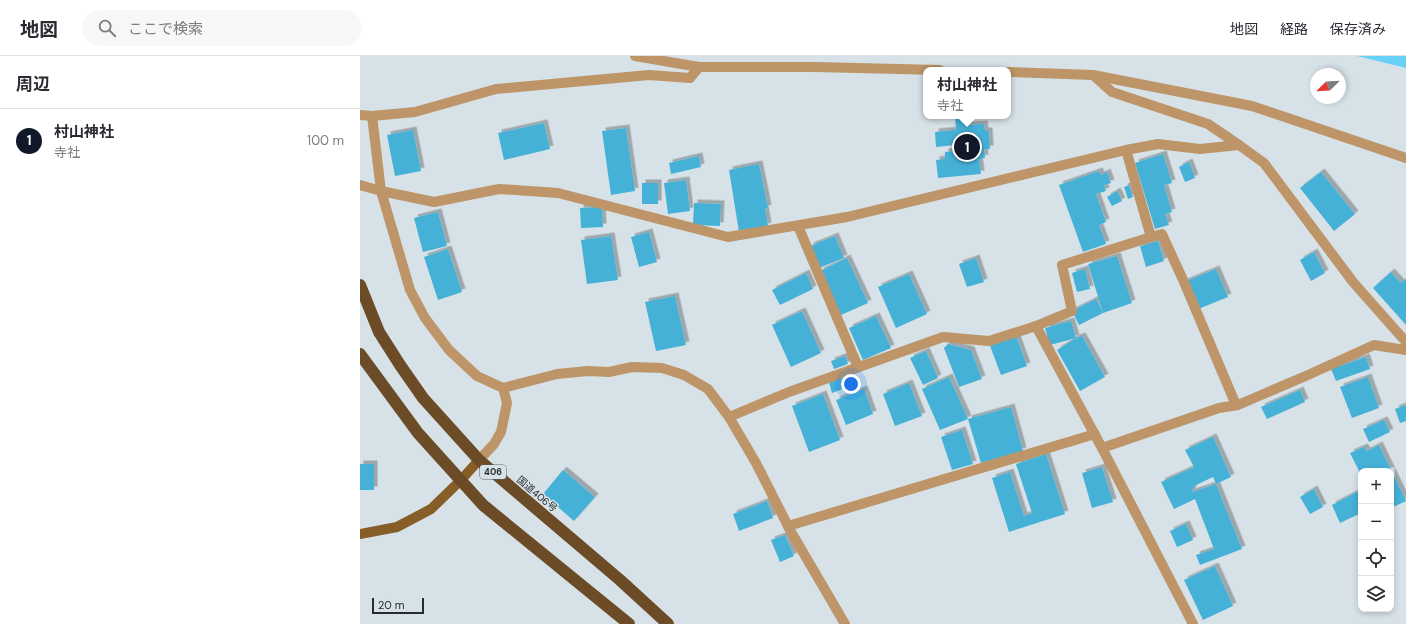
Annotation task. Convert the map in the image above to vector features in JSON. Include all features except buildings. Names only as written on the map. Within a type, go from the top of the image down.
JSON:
[{"type":"highway","name":"国道406号","points":[[360,285],[379,332],[400,365],[423,398],[479,460],[620,580],[668,624]]},
{"type":"highway","name":"406","points":[[360,354],[418,433],[483,505],[629,624]]},
{"type":"main road","points":[[360,534],[397,527],[431,509],[462,480],[479,460]]},
{"type":"street","points":[[635,56],[700,67],[816,67],[923,70]]},
{"type":"street","points":[[360,115],[372,116],[415,112],[496,89],[649,75],[690,78],[700,67]]},
{"type":"street","points":[[1011,72],[1093,75],[1252,106],[1406,158]]},
{"type":"street","points":[[1093,75],[1112,92],[1208,124],[1264,162],[1353,282],[1406,342]]},
{"type":"street","points":[[372,116],[381,191],[410,290],[425,318],[449,350],[478,376],[503,388],[527,380],[557,374],[588,371],[609,372],[632,368],[662,368],[684,375],[708,389],[729,417],[756,463],[788,526],[845,624]]},
{"type":"street","points":[[360,185],[434,202],[499,189],[558,193],[728,237],[847,217],[1126,150],[1158,144],[1200,149],[1239,145]]},
{"type":"street","points":[[1126,150],[1151,237]]},
{"type":"street","points":[[798,226],[858,368]]},
{"type":"street","points":[[729,417],[789,392],[943,337],[989,340],[1036,326],[1072,311],[1062,265],[1162,234],[1236,405]]},
{"type":"street","points":[[1036,326],[1095,434],[1194,624]]},
{"type":"street","points":[[1102,448],[1219,408],[1236,405],[1374,345],[1406,350]]},
{"type":"street","points":[[479,460],[494,444],[502,432],[507,403],[503,388]]},
{"type":"street","points":[[788,526],[1095,434]]},
{"type":"water","points":[[1357,56],[1406,56],[1406,68]]},
{"type":"place","name":"村山神社","points":[[967,147]]}]
